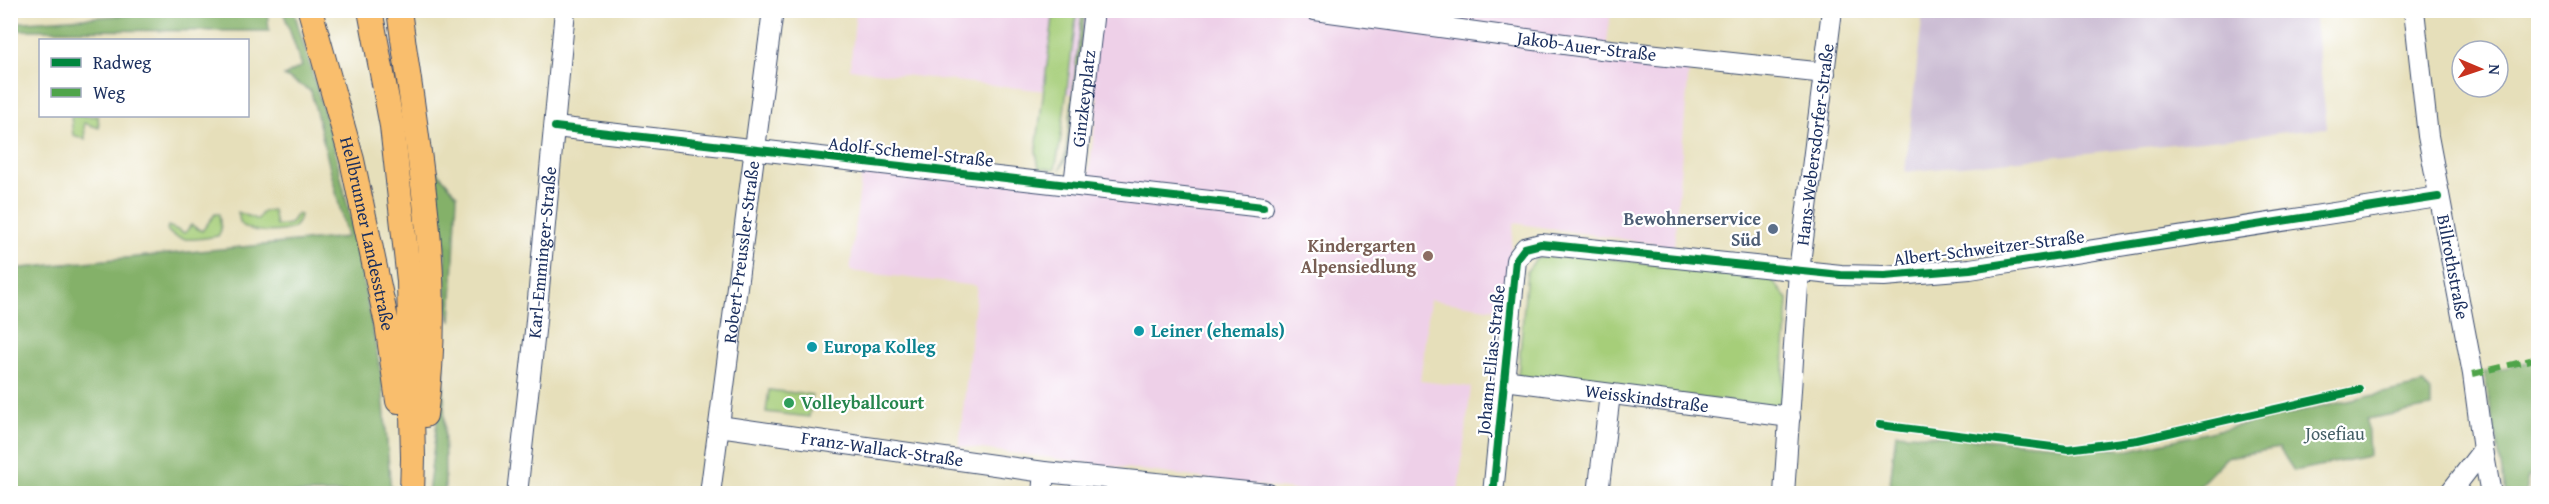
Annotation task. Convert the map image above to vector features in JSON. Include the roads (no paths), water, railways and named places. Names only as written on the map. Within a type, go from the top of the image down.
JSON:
[{"type":"main road","name":"Hellbrunner Landesstraße","points":[[310,10],[351,160],[387,324],[401,423],[408,436],[413,458]]},
{"type":"main road","name":"Hellbrunner Landesstraße","points":[[370,10],[392,126],[409,280],[413,458],[411,494]]},
{"type":"main road","name":"Hellbrunner Landesstraße","points":[[399,10],[430,244],[432,322],[427,403],[413,458]]},
{"type":"street","name":"Karl-Emminger-Straße","points":[[517,494],[535,331],[565,10]]},
{"type":"street","name":"Robert-Preussler-Straße","points":[[710,494],[773,10]]},
{"type":"street","name":"Ginzkeyplatz","points":[[1074,185],[1094,10]]},
{"type":"street","name":"Jakob-Auer-Straße","points":[[1315,10],[1601,49],[1825,73]]},
{"type":"street","name":"Hans-Webersdorfer-Straße","points":[[1784,494],[1799,271],[1832,10]]},
{"type":"street","name":"Billrothstraße","points":[[2414,10],[2428,136],[2473,374],[2491,494]]},
{"type":"street","name":"Adolf-Schemel-Straße","points":[[555,126],[682,143],[754,148],[1263,207]]},
{"type":"street","name":"Albert-Schweitzer-Straße","points":[[1541,244],[1799,271],[1884,276],[1970,269],[2438,197]]},
{"type":"street","name":"Johann-Elias-Straße","points":[[1493,494],[1516,260],[1525,248],[1541,244]]},
{"type":"street","name":"Weisskindstraße","points":[[1504,380],[1790,417]]},
{"type":"street","points":[[1598,494],[1610,394]]},
{"type":"street","name":"Franz-Wallack-Straße","points":[[719,426],[1044,472],[1261,493]]},
{"type":"street","points":[[2449,494],[2483,450]]},
{"type":"street","points":[[1042,494],[1044,472]]},
{"type":"place","name":"Bewohnerservice Süd","points":[[1773,229]]},
{"type":"place","name":"Kindergarten Alpensiedlung","points":[[1428,256]]},
{"type":"place","name":"Leiner (ehemals)","points":[[1139,331]]},
{"type":"place","name":"Europa Kolleg","points":[[812,347]]},
{"type":"place","name":"Volleyballcourt","points":[[789,403]]},
{"type":"park label","name":"Josefiau","points":[[2335,434]]}]
